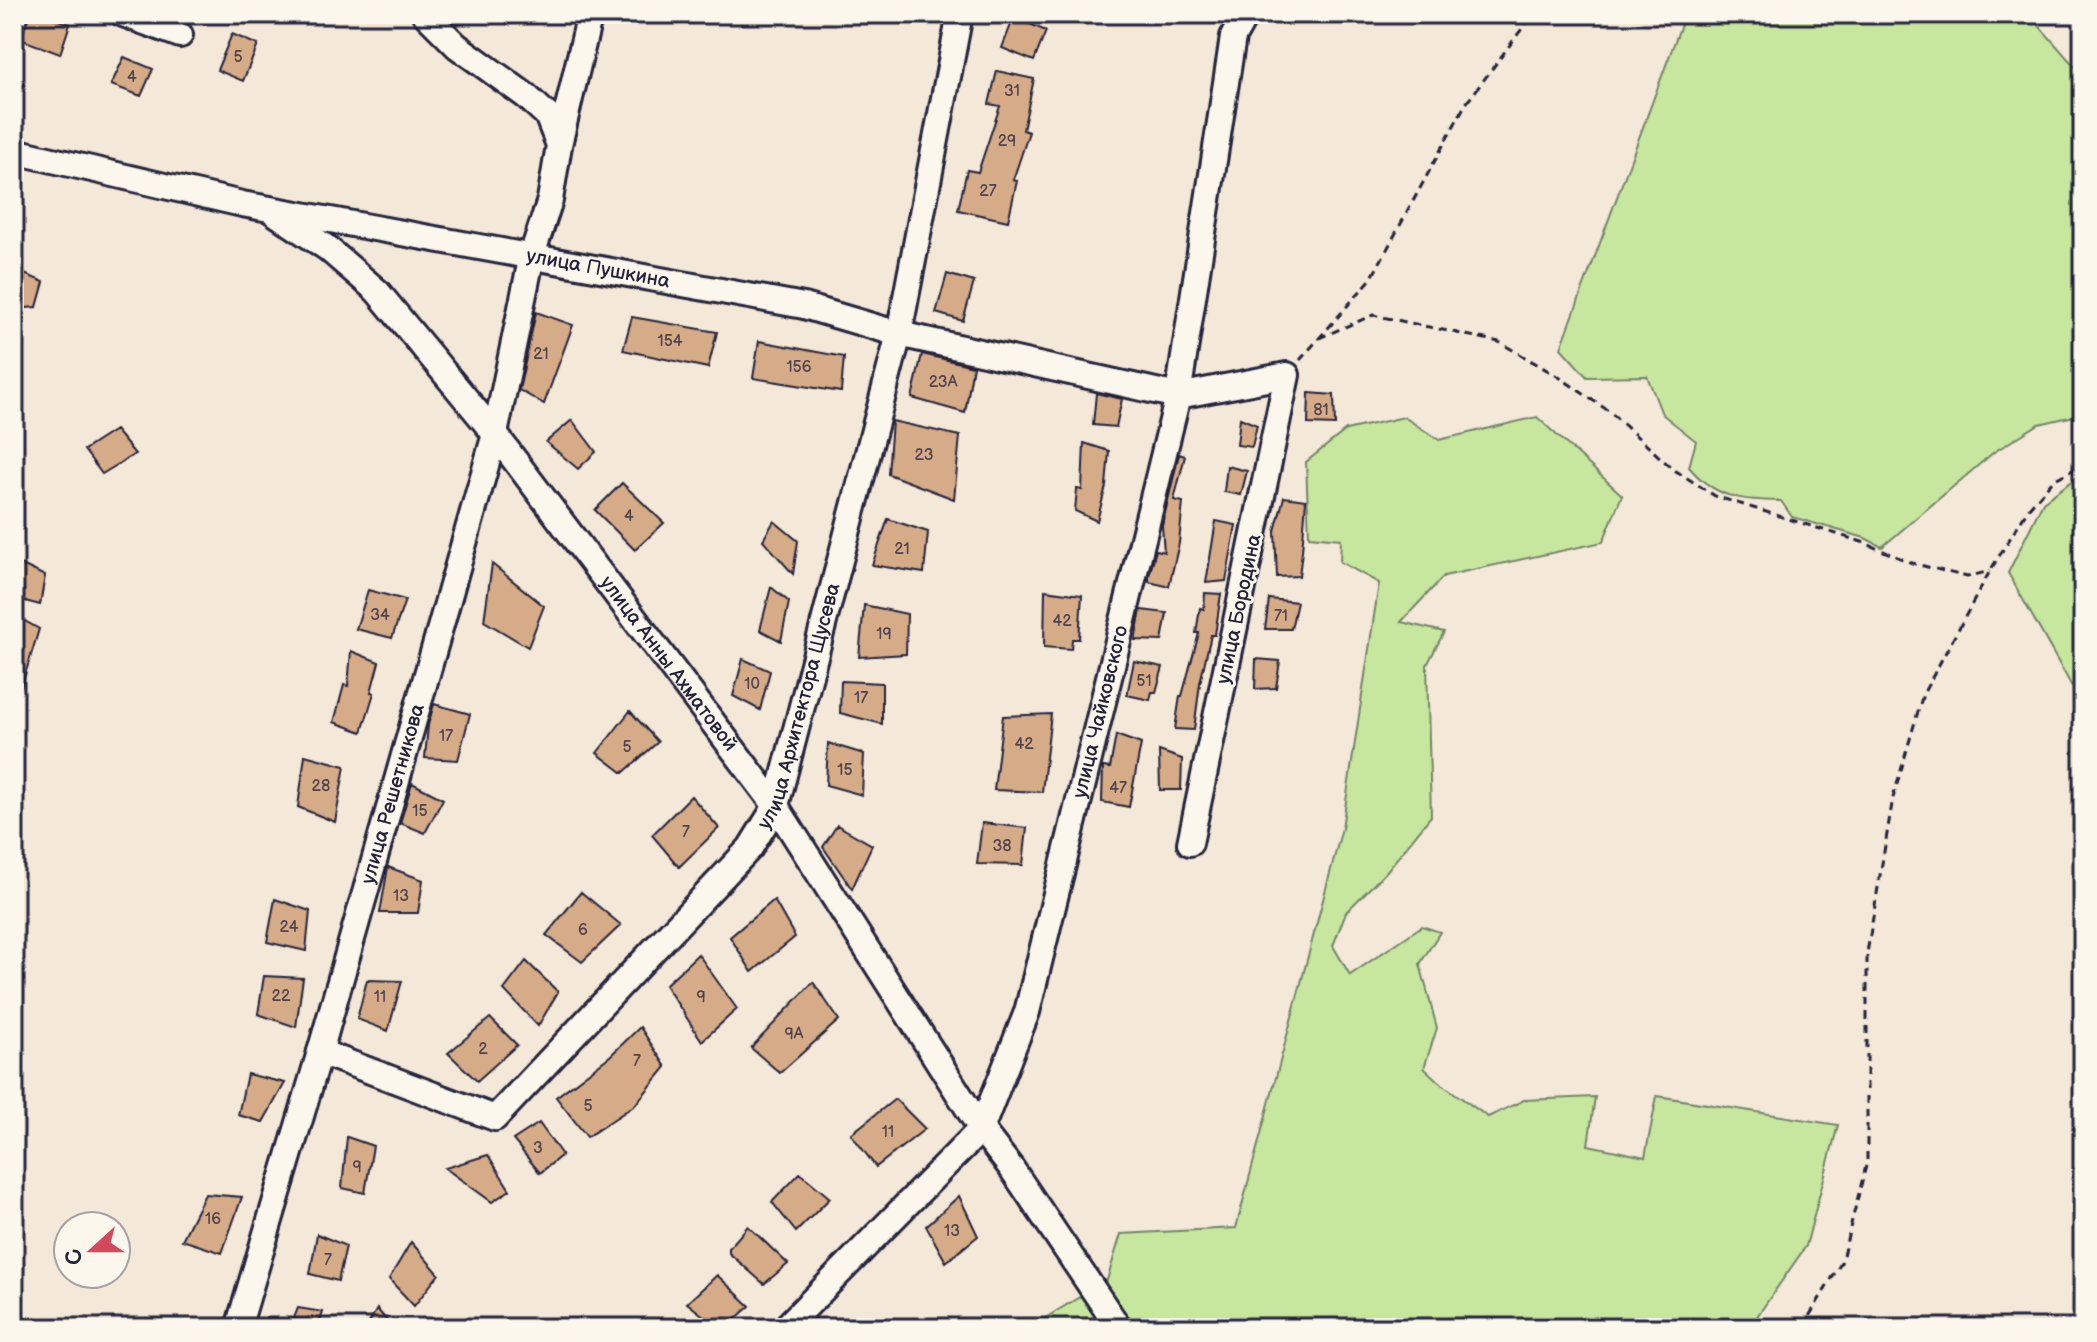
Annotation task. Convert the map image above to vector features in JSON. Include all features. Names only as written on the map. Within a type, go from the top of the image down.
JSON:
[{"type":"street","points":[[123,14],[180,35]]},
{"type":"street","points":[[425,14],[457,46],[547,115],[559,145]]},
{"type":"street","points":[[559,145],[590,14]]},
{"type":"street","name":"улица Архитектора Щусева","points":[[320,1052],[495,1118],[750,848],[776,806],[899,334],[960,14]]},
{"type":"street","name":"улица Чайковского","points":[[785,1328],[981,1129],[1027,1012],[1178,396],[1233,37],[1246,14]]},
{"type":"street","name":"улица Решетникова","points":[[238,1328],[320,1052],[495,434],[532,255],[550,200],[559,145]]},
{"type":"street","name":"улица Пушкина","points":[[14,151],[266,207],[804,306],[899,334],[1178,396]]},
{"type":"street","name":"улица Анны Ахматовой","points":[[266,207],[327,248],[377,291],[495,434],[776,806],[981,1129],[1012,1169],[1119,1328]]},
{"type":"street","points":[[1178,396],[1287,375]]},
{"type":"street","name":"улица Бородина","points":[[1190,843],[1287,375]]},
{"type":"path","points":[[1287,375],[1371,279],[1465,105],[1533,14]]},
{"type":"path","points":[[1319,338],[1373,315],[1499,342],[1559,377],[1610,412],[1673,469],[1715,496],[1862,542],[1912,563],[1967,577],[1990,571]]},
{"type":"path","points":[[1802,1328],[1841,1263],[1867,1162],[1867,953],[1893,798],[1923,694],[1990,571],[2028,509],[2053,480],[2083,465]]},
{"type":"green space","points":[[1685,14],[2029,14],[2083,76],[2083,414],[2039,424],[1994,452],[1882,547],[1865,538],[1792,517],[1781,501],[1730,496],[1709,486],[1689,467],[1696,441],[1662,414],[1647,376],[1587,377],[1561,348]]},
{"type":"green space","points":[[1404,417],[1439,440],[1537,417],[1622,495],[1603,542],[1444,576],[1401,622],[1444,632],[1427,665],[1431,816],[1386,872],[1346,912],[1333,946],[1350,975],[1422,926],[1440,932],[1420,964],[1437,1028],[1424,1068],[1488,1117],[1524,1100],[1595,1097],[1588,1145],[1645,1157],[1657,1096],[1838,1125],[1806,1246],[1749,1328],[1035,1328],[1034,1325],[1107,1280],[1121,1234],[1236,1228],[1342,828],[1379,583],[1340,562],[1341,539],[1309,536],[1306,462],[1346,430]]},
{"type":"green space","points":[[2083,473],[2083,706],[2008,573],[2043,502]]},
{"type":"building","points":[[30,14],[43,14],[70,24],[60,54],[20,39]]},
{"type":"building","points":[[1014,17],[1046,31],[1034,61],[1002,48]]},
{"type":"building","points":[[232,34],[258,45],[243,81],[217,70]]},
{"type":"building","points":[[124,57],[153,69],[141,96],[111,85]]},
{"type":"building","points":[[997,71],[1034,79],[1023,130],[1029,132],[1013,180],[1017,181],[1008,221],[958,210],[967,170],[978,172],[1000,106],[989,104]]},
{"type":"building","points":[[17,271],[44,282],[37,307],[14,309]]},
{"type":"building","points":[[947,274],[974,282],[963,321],[936,313]]},
{"type":"building","points":[[536,312],[573,325],[544,404],[519,390]]},
{"type":"building","points":[[632,317],[717,332],[708,368],[623,350]]},
{"type":"building","points":[[759,341],[844,357],[841,392],[753,378]]},
{"type":"building","points":[[922,354],[973,366],[965,413],[912,398]]},
{"type":"building","points":[[1096,393],[1122,399],[1116,427],[1093,425]]},
{"type":"building","points":[[1309,393],[1334,395],[1335,425],[1308,424]]},
{"type":"building","points":[[1240,418],[1257,425],[1252,447],[1237,445]]},
{"type":"building","points":[[572,420],[596,452],[578,469],[546,442]]},
{"type":"building","points":[[892,421],[960,436],[954,499],[888,474]]},
{"type":"building","points":[[115,430],[135,454],[102,474],[84,450]]},
{"type":"building","points":[[1084,443],[1109,451],[1106,486],[1097,521],[1075,511],[1077,489],[1082,490]]},
{"type":"building","points":[[1179,454],[1185,456],[1174,500],[1183,502],[1179,543],[1169,586],[1166,586],[1149,582],[1149,576],[1156,550],[1164,552],[1162,526]]},
{"type":"building","points":[[1227,466],[1247,471],[1241,495],[1224,492]]},
{"type":"building","points":[[622,483],[664,523],[635,550],[595,510]]},
{"type":"building","points":[[1284,497],[1306,500],[1299,576],[1277,577],[1275,531]]},
{"type":"building","points":[[888,519],[928,532],[924,573],[872,565]]},
{"type":"building","points":[[774,521],[798,541],[793,574],[763,540]]},
{"type":"building","points":[[1216,521],[1236,525],[1226,581],[1206,583]]},
{"type":"building","points":[[14,561],[45,576],[40,605],[14,598]]},
{"type":"building","points":[[492,564],[544,606],[528,647],[484,621]]},
{"type":"building","points":[[771,587],[789,602],[781,641],[760,630]]},
{"type":"building","points":[[368,590],[405,600],[392,638],[356,629]]},
{"type":"building","points":[[1045,590],[1082,595],[1079,639],[1072,639],[1071,649],[1044,647]]},
{"type":"building","points":[[1205,593],[1221,594],[1215,635],[1211,635],[1200,683],[1194,730],[1175,729],[1180,696],[1199,633],[1196,633],[1200,608],[1204,609]]},
{"type":"building","points":[[1269,599],[1297,602],[1291,629],[1265,629]]},
{"type":"building","points":[[864,605],[907,614],[906,654],[859,657]]},
{"type":"building","points":[[1141,610],[1167,613],[1162,641],[1135,640]]},
{"type":"building","points":[[14,615],[39,629],[17,701],[14,701]]},
{"type":"building","points":[[351,651],[379,662],[371,692],[374,693],[362,732],[334,722],[344,685],[348,686]]},
{"type":"building","points":[[743,659],[770,671],[760,710],[733,696]]},
{"type":"building","points":[[1256,659],[1280,661],[1276,688],[1255,689]]},
{"type":"building","points":[[1134,661],[1163,667],[1156,692],[1152,692],[1150,700],[1127,695]]},
{"type":"building","points":[[841,681],[882,683],[882,724],[840,713]]},
{"type":"building","points":[[434,704],[470,714],[458,760],[425,758],[428,725]]},
{"type":"building","points":[[630,711],[658,742],[623,773],[597,753]]},
{"type":"building","points":[[1051,714],[1042,792],[994,790],[1003,716]]},
{"type":"building","points":[[1116,735],[1141,744],[1129,807],[1102,802],[1103,767],[1110,768]]},
{"type":"building","points":[[828,743],[864,754],[862,795],[826,785]]},
{"type":"building","points":[[1159,751],[1182,759],[1181,790],[1160,790]]},
{"type":"building","points":[[305,755],[345,766],[335,822],[298,807]]},
{"type":"building","points":[[412,783],[443,799],[425,833],[400,823]]},
{"type":"building","points":[[691,796],[719,828],[679,867],[652,835]]},
{"type":"building","points":[[982,823],[1027,828],[1023,865],[977,864]]},
{"type":"building","points":[[837,825],[872,845],[852,889],[823,847]]},
{"type":"building","points":[[388,867],[423,880],[418,913],[380,913]]},
{"type":"building","points":[[581,892],[621,925],[582,962],[546,935]]},
{"type":"building","points":[[275,899],[310,911],[306,951],[267,942]]},
{"type":"building","points":[[774,900],[795,937],[752,972],[730,937]]},
{"type":"building","points":[[698,954],[737,1009],[702,1041],[665,985]]},
{"type":"building","points":[[526,961],[558,992],[538,1026],[504,990]]},
{"type":"building","points":[[264,976],[303,978],[296,1027],[258,1014]]},
{"type":"building","points":[[367,980],[402,981],[388,1031],[357,1019]]},
{"type":"building","points":[[813,982],[839,1020],[780,1073],[751,1048]]},
{"type":"building","points":[[490,1018],[517,1045],[477,1081],[448,1053]]},
{"type":"building","points":[[640,1027],[666,1067],[635,1105],[587,1137],[556,1097],[610,1056]]},
{"type":"building","points":[[247,1074],[285,1083],[263,1122],[238,1115]]},
{"type":"building","points":[[895,1099],[925,1129],[876,1167],[851,1134]]},
{"type":"building","points":[[539,1123],[562,1155],[540,1173],[513,1140]]},
{"type":"building","points":[[347,1137],[373,1146],[365,1193],[342,1188]]},
{"type":"building","points":[[488,1155],[510,1190],[492,1202],[445,1168]]},
{"type":"building","points":[[800,1173],[830,1198],[796,1232],[772,1202]]},
{"type":"building","points":[[205,1194],[242,1197],[222,1253],[182,1240]]},
{"type":"building","points":[[959,1196],[978,1236],[946,1262],[926,1226]]},
{"type":"building","points":[[748,1226],[788,1264],[764,1284],[729,1253],[729,1248]]},
{"type":"building","points":[[317,1234],[346,1246],[338,1281],[310,1274]]},
{"type":"building","points":[[411,1242],[439,1274],[414,1306],[389,1279]]},
{"type":"building","points":[[717,1275],[750,1306],[725,1328],[719,1328],[687,1303]]},
{"type":"building","points":[[298,1308],[323,1312],[318,1328],[290,1328]]},
{"type":"building","points":[[377,1309],[393,1328],[366,1328]]}]
